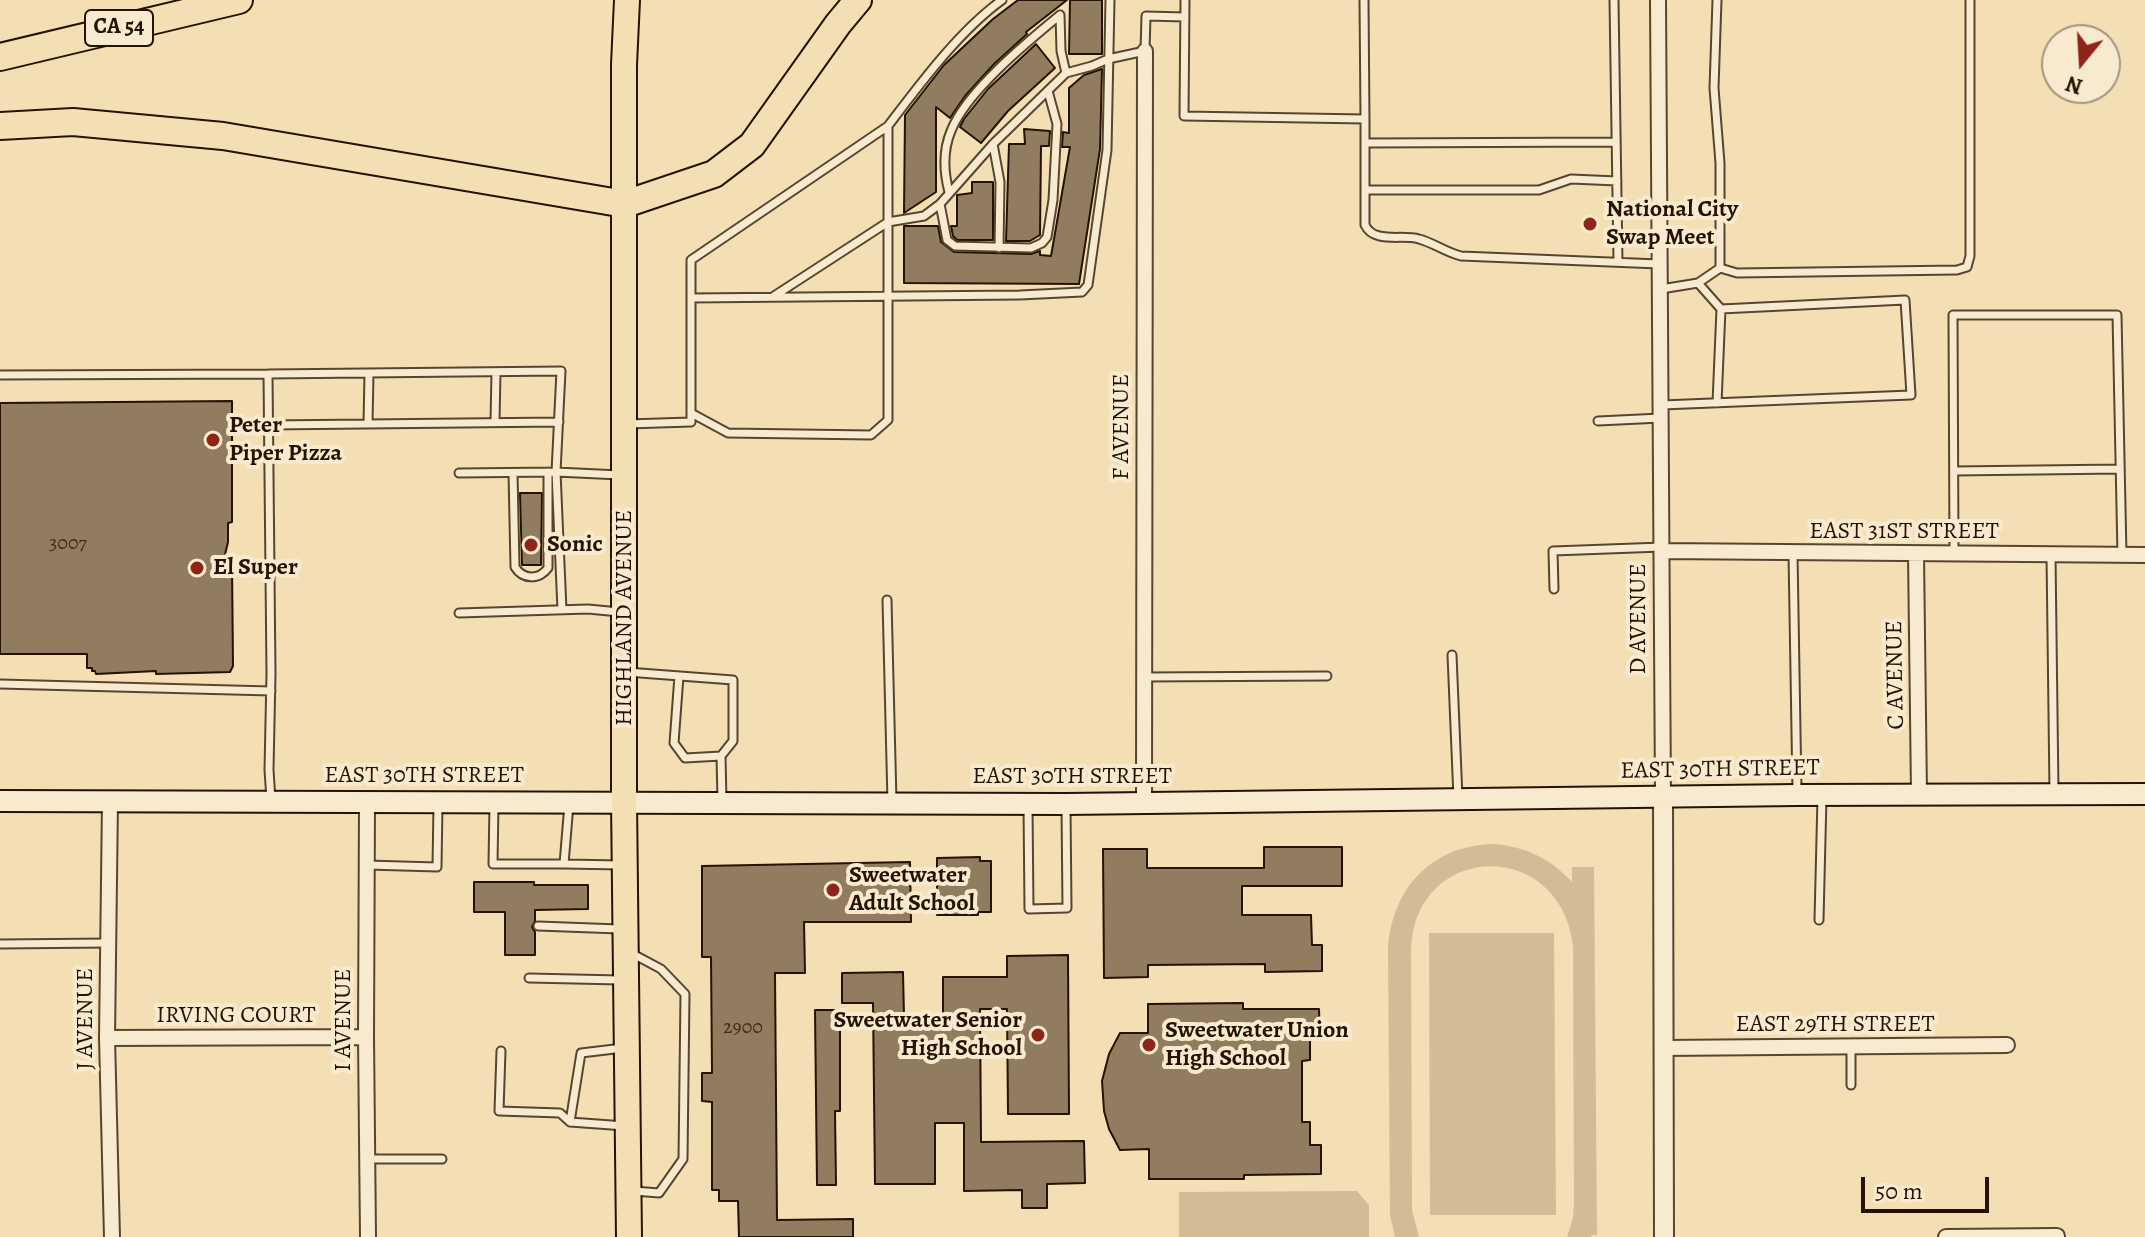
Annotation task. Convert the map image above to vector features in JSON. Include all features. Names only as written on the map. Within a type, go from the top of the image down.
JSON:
[{"type":"highway","name":"CA 54","points":[[0,57],[239,0]]},
{"type":"highway","points":[[0,126],[73,122],[223,136],[625,204],[714,174],[752,145],[858,0]]},
{"type":"main road","name":"HIGHLAND AVENUE","points":[[627,0],[624,65],[624,801],[629,1237]]},
{"type":"main road","name":"EAST 30TH STREET","points":[[0,801],[1066,804],[2145,794]]},
{"type":"street","name":"D AVENUE","points":[[1658,0],[1664,1237]]},
{"type":"street","name":"F AVENUE","points":[[1144,803],[1145,51]]},
{"type":"street","name":"EAST 31ST STREET","points":[[1662,549],[2145,555]]},
{"type":"street","name":"C AVENUE","points":[[1916,554],[1919,795]]},
{"type":"street","name":"J AVENUE","points":[[110,801],[107,1038],[112,1237]]},
{"type":"street","name":"I AVENUE","points":[[367,803],[368,1237]]},
{"type":"street","name":"IRVING COURT","points":[[107,1038],[366,1037]]},
{"type":"street","name":"EAST 29TH STREET","points":[[1663,1048],[2007,1045]]},
{"type":"street","points":[[1946,1237],[2057,1236]]},
{"type":"lane","points":[[625,424],[691,422],[691,260],[888,126],[980,16],[1002,0]]},
{"type":"lane","points":[[691,298],[1082,292],[1088,285],[1107,150],[1110,0]]},
{"type":"lane","points":[[1185,0],[1184,116],[1365,119]]},
{"type":"lane","points":[[1364,0],[1365,225],[1369,232],[1376,236],[1416,238],[1461,256],[1661,264]]},
{"type":"lane","points":[[1614,0],[1618,262]]},
{"type":"lane","points":[[1717,0],[1714,88],[1720,163],[1720,268]]},
{"type":"lane","points":[[1720,268],[1737,273],[1957,270],[1967,267],[1970,256],[1970,0]]},
{"type":"lane","points":[[949,192],[945,167],[948,140],[967,103],[1029,41],[1060,15],[1061,51],[1066,73]]},
{"type":"lane","points":[[772,297],[888,222],[924,216],[940,204],[993,144],[1066,73],[1145,51],[1146,16],[1185,17]]},
{"type":"lane","points":[[940,204],[947,240],[955,246],[1031,248],[1042,243],[1047,237],[1053,200],[1057,124],[1048,91]]},
{"type":"lane","points":[[691,413],[728,433],[871,435],[888,420],[888,126]]},
{"type":"lane","points":[[1365,143],[1616,142]]},
{"type":"lane","points":[[993,144],[1000,182],[999,248]]},
{"type":"lane","points":[[1365,190],[1539,190],[1571,179],[1617,181]]},
{"type":"lane","points":[[1661,289],[1698,283],[1720,268]]},
{"type":"lane","points":[[1698,283],[1721,309],[1717,403]]},
{"type":"lane","points":[[1598,421],[1717,403],[1911,395],[1905,300],[1721,309]]},
{"type":"lane","points":[[1954,554],[1953,315],[2117,315],[2122,555]]},
{"type":"lane","points":[[0,375],[561,371],[548,568],[534,577],[523,576],[515,567],[513,473]]},
{"type":"lane","points":[[495,422],[496,372]]},
{"type":"lane","points":[[368,424],[369,373]]},
{"type":"lane","points":[[268,374],[269,770],[272,802]]},
{"type":"lane","points":[[268,425],[559,422]]},
{"type":"lane","points":[[1954,471],[2120,469]]},
{"type":"lane","points":[[552,472],[562,610]]},
{"type":"lane","points":[[459,473],[625,475]]},
{"type":"lane","points":[[1554,589],[1553,551],[1662,549]]},
{"type":"lane","points":[[1793,553],[1797,795]]},
{"type":"lane","points":[[2051,555],[2054,794]]},
{"type":"lane","points":[[887,600],[892,804]]},
{"type":"lane","points":[[459,613],[625,612]]},
{"type":"lane","points":[[1452,655],[1458,800]]},
{"type":"lane","points":[[625,671],[733,680],[733,741],[721,756],[722,802]]},
{"type":"lane","points":[[679,676],[674,743],[685,758],[721,756]]},
{"type":"lane","points":[[1144,677],[1327,676]]},
{"type":"lane","points":[[0,684],[271,691]]},
{"type":"lane","points":[[1819,920],[1822,795]]},
{"type":"lane","points":[[494,802],[493,864],[625,865]]},
{"type":"lane","points":[[564,864],[569,802]]},
{"type":"lane","points":[[367,865],[437,867],[438,803]]},
{"type":"lane","points":[[1028,804],[1029,909],[1067,908],[1066,804]]},
{"type":"lane","points":[[538,926],[626,940],[685,994],[683,1159],[659,1193],[628,1191]]},
{"type":"lane","points":[[0,944],[109,943]]},
{"type":"lane","points":[[529,978],[626,980]]},
{"type":"lane","points":[[1851,1047],[1851,1085]]},
{"type":"lane","points":[[570,1122],[581,1053],[627,1048]]},
{"type":"lane","points":[[501,1051],[499,1111],[560,1113],[570,1122],[628,1126]]},
{"type":"lane","points":[[367,1159],[442,1159]]},
{"type":"shaded area","points":[[1495,844],[1537,856],[1572,882],[1572,867],[1594,867],[1597,1235],[1567,1237],[1574,1204],[1573,946],[1563,910],[1543,885],[1517,871],[1489,866],[1461,872],[1437,888],[1419,913],[1411,948],[1412,1210],[1419,1237],[1395,1237],[1390,1215],[1388,948],[1391,926],[1407,889],[1435,861],[1473,846]]},
{"type":"shaded area","points":[[1429,933],[1554,933],[1556,1215],[1430,1215]]},
{"type":"shaded area","points":[[1357,1191],[1369,1205],[1369,1237],[1179,1237],[1179,1192]]},
{"type":"building","points":[[1018,0],[1067,0],[1026,32],[994,64],[950,118],[936,107],[936,192],[904,213],[905,115],[944,65]]},
{"type":"building","points":[[1070,0],[1102,0],[1102,54],[1069,54]]},
{"type":"building","points":[[1036,44],[1055,68],[1008,111],[981,143],[960,127],[964,119],[988,89]]},
{"type":"building","points":[[1102,69],[1100,149],[1079,284],[904,283],[904,226],[938,226],[941,242],[954,252],[1031,254],[1040,251],[1040,255],[1051,256],[1070,147],[1062,147],[1063,132],[1069,133],[1069,88],[1084,75]]},
{"type":"building","points":[[1024,129],[1050,131],[1049,146],[1041,146],[1040,235],[1030,241],[1006,241],[1009,144],[1025,144]]},
{"type":"building","points":[[972,182],[993,182],[993,240],[957,240],[953,236],[951,226],[957,226],[957,195],[972,193]]},
{"type":"building","points":[[232,401],[232,522],[228,523],[223,563],[232,564],[233,666],[230,672],[96,674],[92,668],[87,668],[87,654],[0,654],[0,403]]},
{"type":"building","name":"Sonic","points":[[520,493],[542,493],[541,565],[522,565]]},
{"type":"building","points":[[1264,847],[1342,847],[1342,886],[1242,886],[1242,915],[1311,915],[1312,945],[1322,945],[1322,971],[1265,972],[1265,964],[1148,965],[1148,977],[1104,978],[1103,849],[1147,849],[1147,868],[1264,868]]},
{"type":"building","points":[[980,857],[980,861],[991,861],[991,912],[937,915],[937,858]]},
{"type":"building","points":[[910,862],[911,922],[804,922],[805,973],[775,973],[777,1220],[853,1219],[853,1237],[739,1237],[738,1201],[719,1201],[719,1190],[712,1190],[712,1102],[702,1101],[702,1073],[712,1073],[711,957],[702,957],[702,866]]},
{"type":"building","points":[[474,882],[588,885],[588,909],[535,910],[532,927],[535,932],[535,955],[505,955],[505,912],[474,912]]},
{"type":"building","points":[[1068,955],[1069,1114],[1008,1114],[1007,1009],[980,1009],[981,1142],[1084,1141],[1085,1183],[1047,1184],[1047,1208],[1022,1208],[1022,1190],[964,1191],[964,1123],[935,1123],[935,1184],[875,1184],[873,1003],[842,1003],[842,973],[903,972],[904,1017],[943,1017],[943,977],[1007,977],[1007,956]]},
{"type":"building","points":[[1243,1003],[1243,1009],[1319,1009],[1320,1038],[1310,1038],[1310,1060],[1302,1061],[1302,1122],[1310,1122],[1310,1145],[1321,1145],[1321,1174],[1244,1175],[1244,1179],[1149,1179],[1149,1149],[1120,1150],[1104,1111],[1102,1081],[1109,1054],[1120,1033],[1148,1033],[1148,1004]]},
{"type":"building","points":[[815,1010],[840,1010],[840,1111],[835,1111],[836,1185],[817,1185]]},
{"type":"place","name":"National City Swap Meet","points":[[1590,224]]},
{"type":"place","name":"Peter Piper Pizza","points":[[213,440]]},
{"type":"place","name":"Sonic","points":[[531,545]]},
{"type":"place","name":"El Super","points":[[197,568]]},
{"type":"place","name":"Sweetwater Adult School","points":[[833,890]]},
{"type":"place","name":"Sweetwater Senior High School","points":[[1038,1035]]},
{"type":"place","name":"Sweetwater Union High School","points":[[1149,1045]]}]
